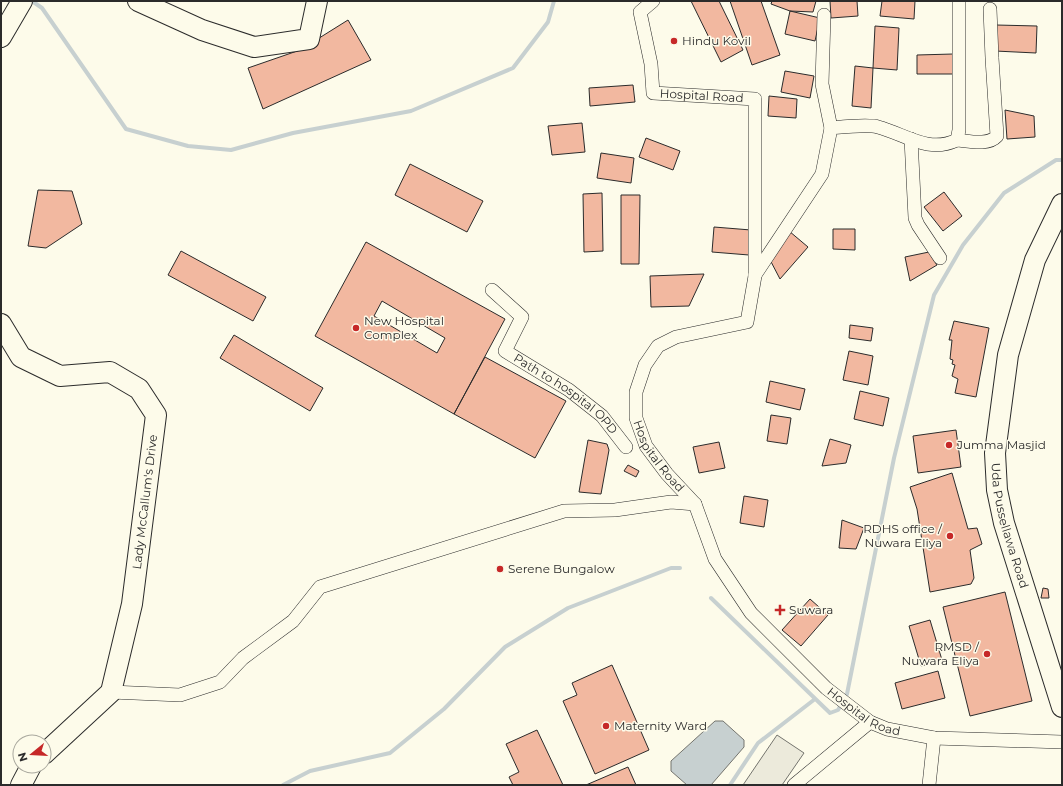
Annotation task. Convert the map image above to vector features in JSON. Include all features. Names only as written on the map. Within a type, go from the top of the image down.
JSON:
[{"type":"main road","points":[[4,30],[22,1]]},
{"type":"main road","points":[[138,1],[202,30],[254,47],[309,39],[318,1]]},
{"type":"main road","name":"Uda Pussellawa Road","points":[[1062,204],[1035,260],[1008,355],[995,453],[997,490],[1004,523],[1062,707]]},
{"type":"main road","name":"Lady McCallum's Drive","points":[[1,324],[21,357],[60,376],[110,372],[140,389],[156,415],[132,604],[111,692]]},
{"type":"main road","points":[[52,747],[111,692]]},
{"type":"main road","points":[[21,785],[27,774]]},
{"type":"street","name":"Hospital Road","points":[[654,1],[640,12],[652,64],[653,93],[755,99],[755,276],[747,322],[676,337],[658,346],[644,365],[636,392],[636,418],[646,446],[667,474],[695,504],[715,559],[751,613],[826,688],[870,722],[887,729],[934,738],[1062,742]]},
{"type":"street","points":[[957,140],[959,130],[959,1]]},
{"type":"street","points":[[831,128],[876,126],[930,146],[947,145],[957,140],[988,142],[994,140],[997,136],[990,9]]},
{"type":"street","points":[[755,276],[822,174],[831,128],[822,84],[824,15]]},
{"type":"street","points":[[911,139],[915,218],[940,258]]},
{"type":"street","name":"Path to hospital OPD","points":[[492,290],[522,317],[505,351],[569,390],[602,416],[626,447]]},
{"type":"street","points":[[111,692],[180,696],[220,682],[243,658],[293,621],[320,587],[564,511],[615,510],[671,502],[695,504]]},
{"type":"street","points":[[794,785],[870,722]]},
{"type":"street","points":[[929,785],[934,738]]},
{"type":"shaded area","points":[[715,721],[723,721],[744,740],[744,747],[711,785],[687,785],[671,771],[671,761]]},
{"type":"shaded area","points":[[777,735],[804,753],[782,785],[743,785]]},
{"type":"building","points":[[691,1],[719,1],[743,50],[721,62]]},
{"type":"building","points":[[730,1],[761,1],[780,55],[752,65]]},
{"type":"building","points":[[772,1],[816,1],[813,12],[790,11],[771,4]]},
{"type":"building","points":[[830,1],[857,1],[858,16],[831,18]]},
{"type":"building","points":[[882,1],[915,1],[914,19],[880,16]]},
{"type":"building","points":[[790,11],[820,18],[815,41],[785,34]]},
{"type":"building","points":[[348,20],[371,60],[263,109],[248,68],[300,50]]},
{"type":"building","points":[[996,25],[1037,26],[1036,53],[995,51]]},
{"type":"building","points":[[875,26],[899,28],[897,70],[873,68]]},
{"type":"building","points":[[953,54],[953,74],[917,74],[917,55]]},
{"type":"building","points":[[855,66],[873,68],[871,108],[852,106]]},
{"type":"building","points":[[785,71],[814,76],[810,98],[781,92]]},
{"type":"building","points":[[633,85],[635,102],[590,106],[589,88]]},
{"type":"building","points":[[769,96],[797,99],[796,118],[768,116]]},
{"type":"building","points":[[1005,110],[1034,116],[1035,137],[1007,139]]},
{"type":"building","points":[[582,123],[585,152],[552,155],[548,126]]},
{"type":"building","points":[[646,138],[680,151],[673,170],[639,157]]},
{"type":"building","points":[[601,153],[634,158],[631,183],[597,178]]},
{"type":"building","points":[[410,164],[483,201],[467,232],[395,195]]},
{"type":"building","points":[[38,190],[72,191],[82,224],[46,248],[28,246]]},
{"type":"building","points":[[944,192],[962,216],[943,231],[924,207]]},
{"type":"building","points":[[602,193],[603,251],[584,252],[583,194]]},
{"type":"building","points":[[621,195],[640,195],[639,264],[621,264]]},
{"type":"building","points":[[714,227],[751,230],[749,255],[712,252]]},
{"type":"building","points":[[833,229],[855,229],[855,250],[833,249]]},
{"type":"building","points":[[789,231],[808,247],[780,279],[768,256]]},
{"type":"building","name":"New Hospital Complex","points":[[366,242],[505,319],[454,414],[315,336]],"holes":[[[382,301],[445,338],[437,353],[374,316]]]},
{"type":"building","points":[[181,251],[266,297],[253,321],[168,275]]},
{"type":"building","points":[[929,252],[937,265],[910,281],[905,257]]},
{"type":"building","points":[[704,274],[689,306],[651,307],[650,276]]},
{"type":"building","points":[[954,321],[989,328],[976,397],[955,393],[958,379],[952,376],[955,365],[952,364],[953,360],[950,359],[952,340],[949,340]]},
{"type":"building","points":[[850,325],[873,328],[871,341],[849,338]]},
{"type":"building","points":[[234,335],[323,388],[310,411],[220,358]]},
{"type":"building","points":[[849,351],[873,356],[868,385],[843,380]]},
{"type":"building","points":[[485,357],[566,401],[535,458],[454,414]]},
{"type":"building","points":[[770,381],[805,389],[800,410],[766,402]]},
{"type":"building","points":[[860,391],[889,398],[883,426],[854,419]]},
{"type":"building","points":[[771,415],[791,418],[787,444],[767,441]]},
{"type":"building","points":[[956,430],[961,467],[918,473],[913,436]]},
{"type":"building","points":[[830,439],[851,445],[846,463],[822,466]]},
{"type":"building","points":[[588,440],[607,444],[609,450],[601,494],[579,492]]},
{"type":"building","points":[[719,442],[725,468],[699,473],[693,447]]},
{"type":"building","points":[[628,465],[639,471],[636,477],[624,471]]},
{"type":"building","name":"RDHS office / Nuwara Eliya","points":[[952,473],[968,529],[977,528],[982,544],[970,550],[974,578],[971,584],[930,592],[917,509],[910,487]]},
{"type":"building","points":[[744,496],[768,500],[764,527],[740,523]]},
{"type":"building","points":[[842,520],[864,528],[856,549],[839,548]]},
{"type":"building","points":[[1043,588],[1048,589],[1049,598],[1041,598]]},
{"type":"building","name":"RMSD / Nuwara Eliya","points":[[1005,592],[1032,701],[970,716],[943,607]]},
{"type":"building","points":[[810,599],[828,615],[801,646],[782,630]]},
{"type":"building","points":[[930,620],[942,660],[921,666],[909,626]]},
{"type":"building","name":"Maternity Ward","points":[[612,665],[649,750],[595,774],[563,701],[577,695],[572,683]]},
{"type":"building","points":[[938,671],[945,698],[902,709],[895,683]]},
{"type":"building","points":[[537,730],[563,785],[513,785],[509,777],[519,772],[506,744]]},
{"type":"building","points":[[628,767],[636,785],[586,785]]},
{"type":"waterway","points":[[32,1],[42,8],[126,129],[188,146],[231,150],[293,133],[411,111],[513,68],[548,22],[554,1]]},
{"type":"waterway","points":[[711,598],[830,713],[838,710],[847,694],[894,458],[934,295],[963,245],[1004,193],[1056,160],[1062,160]]},
{"type":"waterway","points":[[283,785],[310,771],[390,753],[444,709],[505,647],[568,608],[671,568],[680,568]]},
{"type":"waterway","points":[[730,785],[758,743],[815,699]]},
{"type":"place","name":"Hindu Kovil","points":[[674,41]]},
{"type":"place","name":"New Hospital Complex","points":[[356,328]]},
{"type":"place","name":"Jumma Masjid","points":[[949,445]]},
{"type":"place","name":"RDHS office / Nuwara Eliya","points":[[950,536]]},
{"type":"place","name":"Serene Bungalow","points":[[500,569]]},
{"type":"place","name":"Suwara","points":[[780,610]]},
{"type":"place","name":"RMSD / Nuwara Eliya","points":[[987,654]]},
{"type":"place","name":"Maternity Ward","points":[[606,726]]}]
